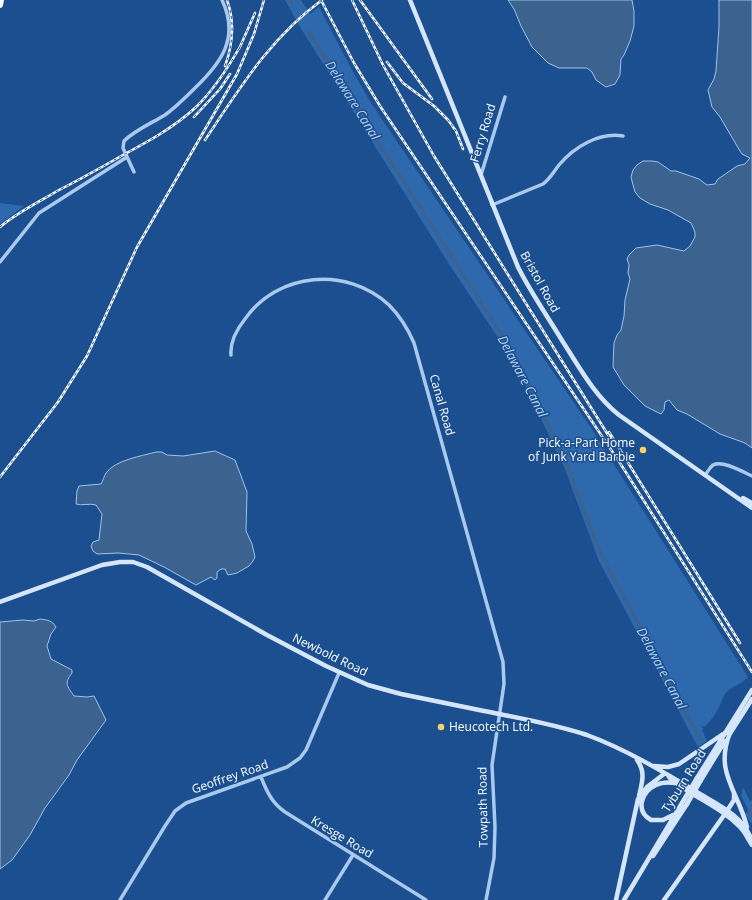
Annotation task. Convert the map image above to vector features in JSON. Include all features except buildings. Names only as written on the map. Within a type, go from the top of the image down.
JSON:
[{"type":"highway","points":[[0,5],[1,0]]},
{"type":"main road","name":"Bristol Road","points":[[410,0],[492,205],[525,281],[598,395],[619,415],[733,495],[749,504],[752,508]]},
{"type":"main road","name":"Newbold Road","points":[[0,602],[102,565],[120,562],[133,562],[147,567],[267,635],[339,673],[368,685],[401,694],[572,730],[607,743],[633,756],[726,813]]},
{"type":"main road","name":"Tyburn Road","points":[[634,884],[666,838],[699,779],[750,699],[752,690]]},
{"type":"main road","points":[[649,765],[668,766],[679,764],[729,731]]},
{"type":"main road","points":[[729,731],[724,760],[729,780],[752,842]]},
{"type":"main road","points":[[616,900],[643,773],[640,763],[633,756]]},
{"type":"main road","name":"Newbold Road","points":[[664,774],[675,783],[726,813]]},
{"type":"main road","points":[[638,799],[647,787],[664,774]]},
{"type":"main road","points":[[675,783],[660,784],[648,790],[642,798],[641,806],[645,815],[654,821],[667,819],[676,811]]},
{"type":"main road","points":[[664,900],[726,813],[734,800],[734,794]]},
{"type":"main road","name":"Tyburn Road","points":[[624,900],[676,811],[684,804]]},
{"type":"main road","points":[[726,813],[739,820],[747,828]]},
{"type":"main road","points":[[726,813],[740,828],[752,845]]},
{"type":"street","points":[[134,172],[122,146],[123,142],[172,110],[209,74],[221,59],[226,46],[228,31],[226,12],[222,0]]},
{"type":"street","name":"Ferry Road","points":[[481,175],[505,97]]},
{"type":"street","points":[[492,205],[543,184],[568,156],[594,139],[608,135],[623,136]]},
{"type":"street","points":[[0,262],[38,213],[127,157]]},
{"type":"street","name":"Canal Road","points":[[231,355],[230,348],[236,333],[252,310],[270,294],[301,281],[316,279],[333,280],[358,286],[383,300],[402,321],[414,343],[502,654],[504,677],[500,714]]},
{"type":"street","points":[[705,475],[711,467],[721,464],[752,476]]},
{"type":"street","name":"Geoffrey Road","points":[[120,900],[165,826],[180,808],[192,800],[292,765],[304,754],[339,673]]},
{"type":"street","name":"Towpath Road","points":[[486,900],[494,858],[492,766],[496,730],[500,714]]},
{"type":"street","name":"Kresge Road","points":[[261,777],[267,792],[278,808],[426,900]]},
{"type":"street","points":[[325,900],[353,855]]},
{"type":"shaded area","points":[[285,0],[301,0],[310,14],[319,7],[371,103],[593,431],[748,677],[727,691],[712,718],[704,727],[701,725],[707,741],[698,747],[599,561],[565,469],[513,360],[449,264],[300,27]]},
{"type":"shaded area","points":[[508,0],[632,0],[634,26],[630,41],[621,59],[620,75],[615,84],[606,87],[596,80],[592,72],[587,68],[559,68],[548,63],[532,47],[514,9]]},
{"type":"shaded area","points":[[719,0],[752,0],[752,448],[745,443],[720,434],[687,414],[677,410],[669,400],[665,402],[664,410],[661,414],[645,406],[624,385],[613,367],[614,343],[621,330],[625,300],[630,279],[627,259],[629,255],[636,248],[657,245],[684,251],[690,246],[695,237],[695,232],[691,223],[668,210],[650,204],[640,198],[635,192],[631,177],[633,170],[643,161],[658,162],[671,171],[676,171],[699,179],[707,185],[715,184],[718,179],[737,166],[745,164],[750,158],[742,154],[720,117],[712,107],[708,90],[714,79],[716,71]]},
{"type":"shaded area","points":[[0,203],[24,206],[0,224]]},
{"type":"shaded area","points":[[215,451],[235,460],[247,492],[246,531],[252,544],[255,557],[249,566],[237,573],[228,575],[225,569],[221,569],[217,572],[217,578],[215,580],[211,577],[196,585],[139,555],[118,553],[97,554],[93,551],[91,546],[93,542],[99,540],[102,514],[96,505],[76,504],[79,486],[101,484],[106,473],[110,469],[122,462],[136,457],[156,452],[162,452],[167,455],[183,456]]},
{"type":"shaded area","points":[[40,619],[51,622],[56,627],[51,634],[47,646],[51,659],[72,670],[67,682],[70,690],[74,696],[94,696],[106,720],[45,808],[30,835],[12,860],[0,869],[0,622],[23,620],[34,621]]},
{"type":"shaded area","points":[[743,787],[750,801],[752,800],[752,824],[745,814],[749,811],[741,796]]},
{"type":"waterway","name":"Delaware Canal","points":[[290,0],[292,4]]},
{"type":"waterway","name":"Delaware Canal","points":[[309,32],[511,349],[565,460],[600,552],[700,739]]},
{"type":"waterway","name":"Delaware Canal","points":[[749,812],[752,815]]},
{"type":"railway","points":[[225,66],[230,50],[232,33],[230,8],[227,0]]},
{"type":"railway","points":[[0,477],[58,402],[87,356],[137,247],[237,74],[254,34],[264,0]]},
{"type":"railway","points":[[321,0],[354,63],[380,106],[620,463],[752,672]]},
{"type":"railway","points":[[205,140],[271,47],[303,15],[322,0]]},
{"type":"railway","points":[[352,0],[383,65],[434,156],[610,438]]},
{"type":"railway","points":[[360,0],[432,99]]},
{"type":"railway","points":[[239,49],[255,13]]},
{"type":"railway","points":[[0,227],[29,207],[151,139],[178,122],[195,108],[208,94],[226,70],[241,45]]},
{"type":"railway","points":[[387,62],[403,83],[434,106],[448,120],[456,131],[463,149]]},
{"type":"railway","points":[[194,117],[220,89],[230,74]]},
{"type":"railway","points":[[609,432],[740,643]]},
{"type":"place","name":"Pick-a-Part Home of Junk Yard Barbie","points":[[643,450]]},
{"type":"place","name":"Heucotech Ltd.","points":[[441,727]]}]
